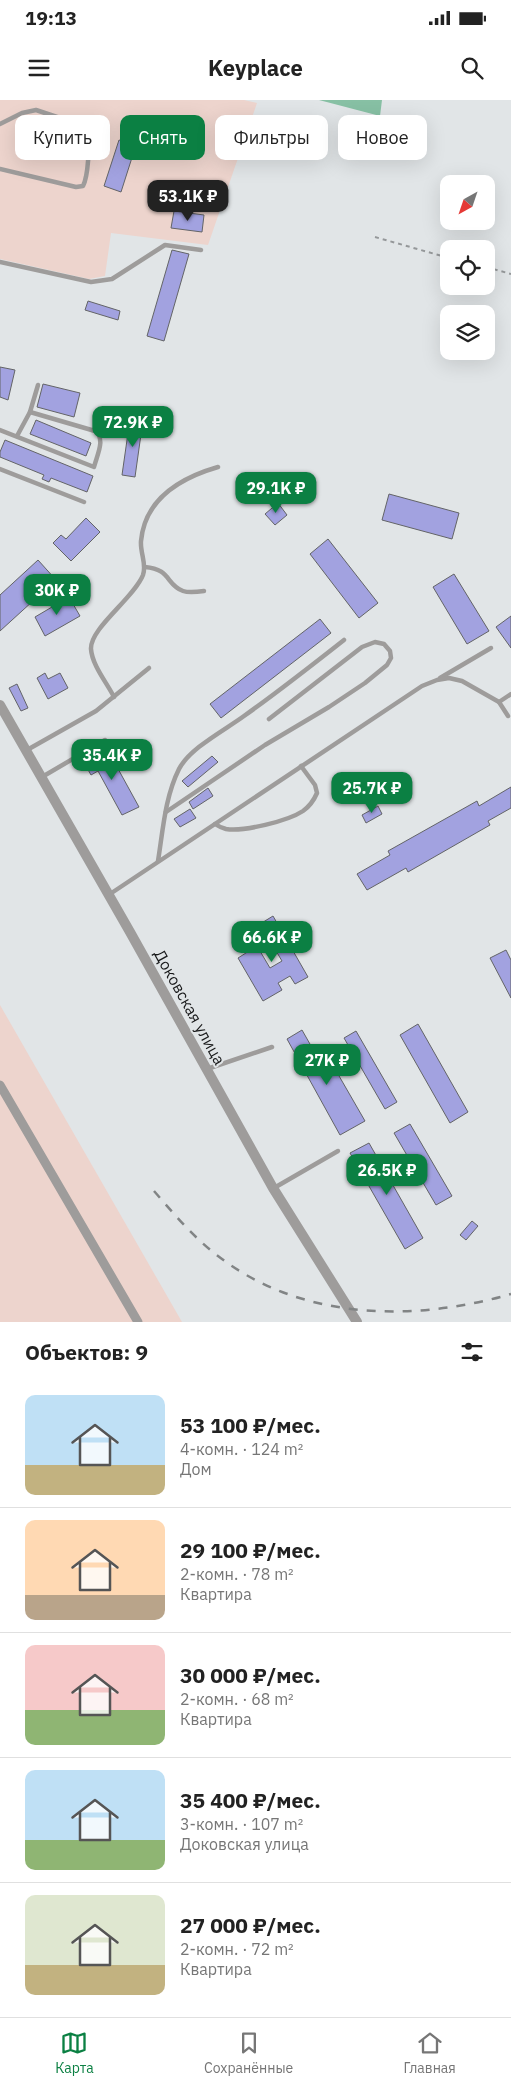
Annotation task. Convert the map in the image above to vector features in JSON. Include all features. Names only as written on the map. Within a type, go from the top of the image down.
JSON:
[{"type":"street","name":"Доковская улица","points":[[0,705],[207,1068],[273,1188],[357,1322]]},
{"type":"street","points":[[0,1085],[138,1322]]},
{"type":"lane","points":[[0,124],[22,113],[36,110],[93,129],[94,134],[89,146],[86,180],[83,186],[76,187],[0,169]]},
{"type":"lane","points":[[0,262],[91,282],[112,279],[165,245],[201,250]]},
{"type":"lane","points":[[17,436],[30,412],[38,385]]},
{"type":"lane","points":[[0,430],[94,467],[101,440],[100,435],[95,431],[30,412]]},
{"type":"lane","points":[[114,697],[95,663],[91,650],[92,639],[124,603],[142,577],[145,567],[140,551],[141,540],[145,524],[153,506],[164,493],[181,481],[197,473],[218,467]]},
{"type":"lane","points":[[0,469],[84,502]]},
{"type":"lane","points":[[145,567],[162,571],[183,591],[204,591]]},
{"type":"lane","points":[[158,861],[171,790],[180,767],[192,752],[274,694],[344,640]]},
{"type":"lane","points":[[166,812],[264,745],[329,707],[365,683],[387,665],[391,658],[390,651],[384,644],[375,642],[362,647],[270,719]]},
{"type":"lane","points":[[108,894],[422,686],[437,680],[492,648]]},
{"type":"lane","points":[[26,751],[76,724],[114,697],[149,668]]},
{"type":"lane","points":[[437,680],[449,678],[462,681],[498,702],[508,716]]},
{"type":"lane","points":[[498,702],[511,694]]},
{"type":"lane","points":[[41,777],[106,740]]},
{"type":"lane","points":[[215,824],[224,829],[232,829],[277,823],[302,812],[312,803],[317,793],[315,785],[301,766]]},
{"type":"lane","points":[[207,1068],[272,1047]]},
{"type":"lane","points":[[273,1188],[338,1151]]},
{"type":"path","points":[[375,237],[440,255]]},
{"type":"path","points":[[495,270],[511,274]]},
{"type":"shaded area","points":[[0,100],[244,100],[257,103],[253,115],[215,115],[215,160],[237,160],[208,245],[111,233],[105,276],[89,279],[0,259]]},
{"type":"shaded area","points":[[0,1005],[182,1322],[0,1322]]},
{"type":"green space","points":[[319,100],[382,100],[380,115]]},
{"type":"building","points":[[120,140],[120,160],[131,160],[121,192],[104,186]]},
{"type":"building","points":[[174,211],[204,215],[202,232],[171,228]]},
{"type":"building","points":[[172,250],[189,254],[164,341],[147,336]]},
{"type":"building","points":[[88,301],[120,311],[118,320],[85,310]]},
{"type":"building","points":[[0,367],[15,370],[8,400],[0,397]]},
{"type":"building","points":[[43,384],[80,393],[74,417],[37,407]]},
{"type":"building","points":[[130,419],[143,420],[135,477],[122,475]]},
{"type":"building","points":[[36,420],[91,443],[86,456],[30,434]]},
{"type":"building","points":[[5,440],[93,476],[87,492],[51,478],[49,482],[42,479],[44,475],[0,457]]},
{"type":"building","points":[[389,494],[459,513],[452,539],[382,520]]},
{"type":"building","points":[[278,503],[287,515],[275,525],[265,514]]},
{"type":"building","points":[[86,518],[100,532],[71,561],[53,543],[61,535],[66,539]]},
{"type":"building","points":[[328,539],[378,603],[359,618],[310,554]]},
{"type":"building","points":[[38,560],[56,580],[0,631],[0,595]]},
{"type":"building","points":[[454,574],[489,631],[467,644],[433,587]]},
{"type":"building","points":[[69,597],[80,616],[45,636],[35,617]]},
{"type":"building","points":[[511,616],[511,648],[496,627]]},
{"type":"building","points":[[320,619],[331,633],[221,718],[210,704]]},
{"type":"building","points":[[45,673],[48,679],[60,673],[68,688],[48,699],[37,678]]},
{"type":"building","points":[[17,684],[28,708],[21,711],[9,688]]},
{"type":"building","points":[[96,751],[102,761],[111,756],[139,807],[122,815],[98,771],[91,775],[82,759]]},
{"type":"building","points":[[212,756],[218,762],[188,787],[182,781]]},
{"type":"building","points":[[511,787],[511,808],[488,821],[490,825],[408,872],[406,868],[367,890],[357,874],[390,855],[388,851],[477,801],[479,806]]},
{"type":"building","points":[[208,788],[213,796],[193,809],[189,802]]},
{"type":"building","points":[[378,806],[382,814],[366,823],[362,815]]},
{"type":"building","points":[[190,809],[196,818],[180,827],[174,819]]},
{"type":"building","points":[[273,916],[308,977],[295,984],[290,976],[278,983],[282,990],[263,1001],[238,958],[257,946],[270,968],[282,961],[260,924]]},
{"type":"building","points":[[506,950],[511,960],[511,998],[490,958]]},
{"type":"building","points":[[418,1024],[468,1112],[450,1123],[400,1035]]},
{"type":"building","points":[[302,1030],[323,1067],[331,1062],[365,1121],[340,1135],[287,1039]]},
{"type":"building","points":[[356,1031],[397,1102],[385,1109],[344,1038]]},
{"type":"building","points":[[410,1124],[452,1196],[436,1205],[394,1133]]},
{"type":"building","points":[[369,1143],[423,1238],[405,1249],[350,1153]]},
{"type":"building","points":[[472,1221],[478,1226],[466,1240],[460,1235]]},
{"type":"railway","points":[[154,1191],[192,1234],[218,1256],[251,1277],[286,1293],[322,1304],[360,1310],[436,1309],[474,1303],[511,1294]]}]
